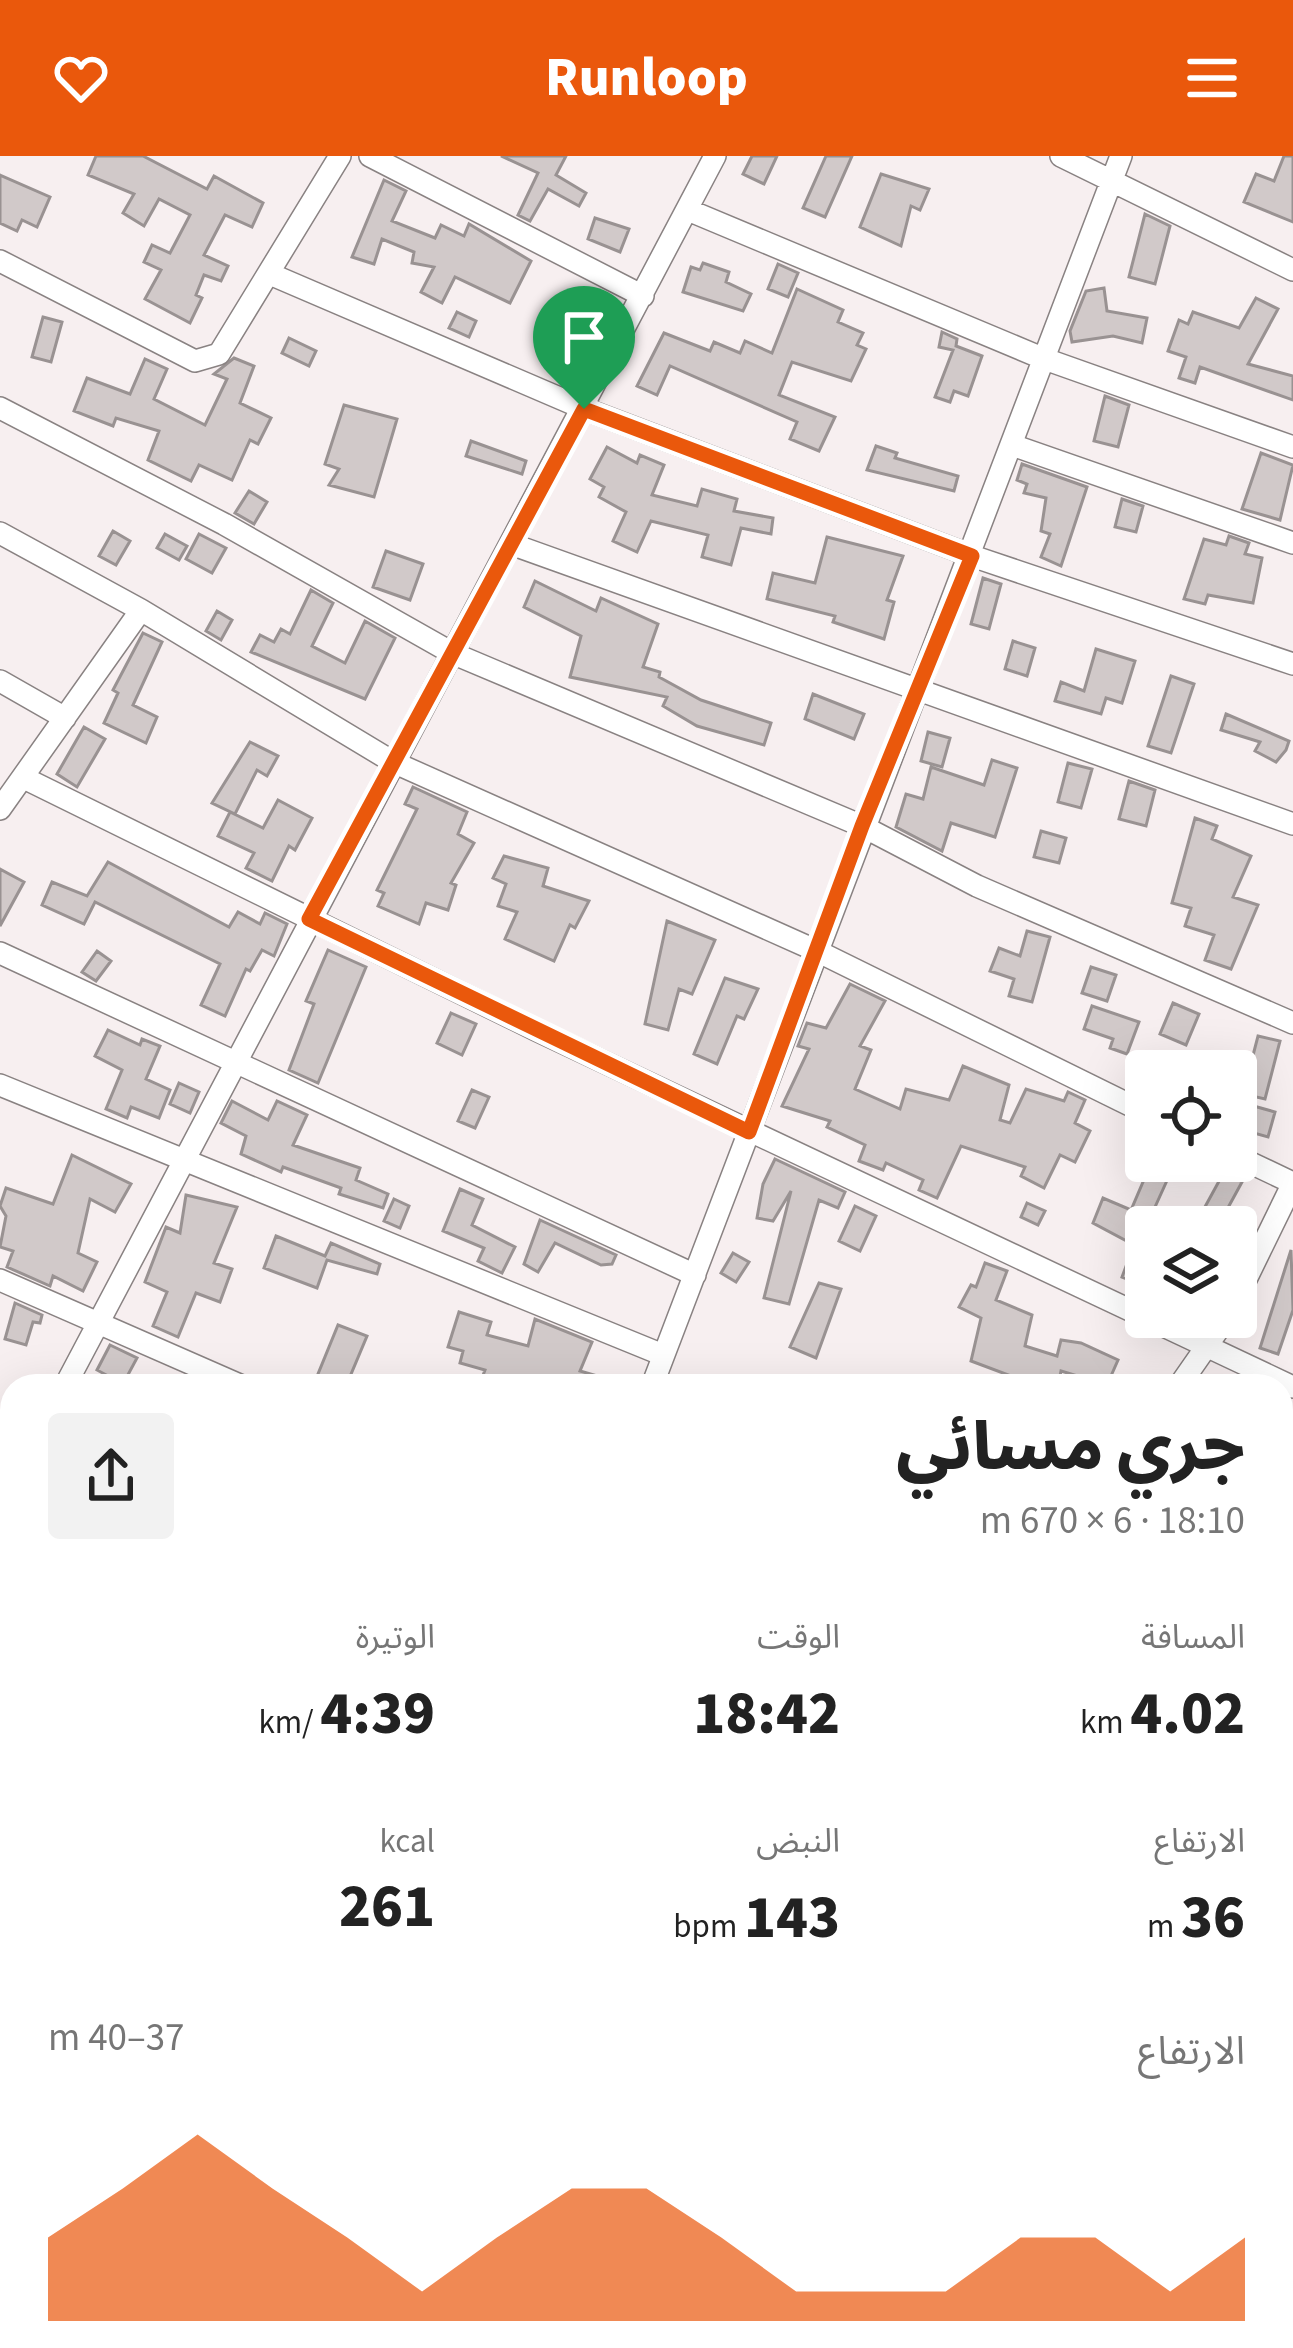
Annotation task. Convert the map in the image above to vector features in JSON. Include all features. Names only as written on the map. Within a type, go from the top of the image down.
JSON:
[{"type":"street","points":[[370,156],[643,296]]},
{"type":"street","points":[[71,1374],[715,156]]},
{"type":"street","points":[[1061,156],[1293,269]]},
{"type":"street","points":[[656,1374],[1121,156]]},
{"type":"street","points":[[0,261],[195,361],[219,353],[270,274],[334,158]]},
{"type":"street","points":[[688,211],[1042,358],[1293,447]]},
{"type":"street","points":[[270,274],[584,409],[972,556],[1293,664]]},
{"type":"street","points":[[0,408],[224,524],[452,653],[862,826],[976,886],[1293,1023]]},
{"type":"street","points":[[1012,445],[1293,543]]},
{"type":"street","points":[[0,533],[141,610],[393,762],[818,950],[1125,1103]]},
{"type":"street","points":[[511,544],[1293,824]]},
{"type":"street","points":[[0,809],[141,610]]},
{"type":"street","points":[[0,681],[65,718]]},
{"type":"street","points":[[24,778],[749,1132],[1265,1374]]},
{"type":"street","points":[[0,952],[694,1275]]},
{"type":"street","points":[[0,1085],[663,1355]]},
{"type":"street","points":[[1257,1166],[1293,1183],[1286,1219],[1257,1266]]},
{"type":"street","points":[[0,1280],[214,1374]]},
{"type":"street","points":[[1189,1374],[1215,1338]]},
{"type":"building","points":[[96,156],[143,156],[207,189],[214,176],[263,203],[252,227],[225,215],[204,255],[228,266],[221,281],[204,275],[196,295],[202,298],[190,323],[145,299],[161,270],[144,262],[152,245],[170,253],[190,215],[159,199],[144,226],[123,213],[134,194],[88,175]]},
{"type":"building","points":[[501,156],[566,156],[556,175],[586,193],[579,206],[548,189],[530,221],[518,215],[538,173]]},
{"type":"building","points":[[752,156],[777,156],[764,184],[743,174]]},
{"type":"building","points":[[826,156],[852,156],[825,217],[803,208]]},
{"type":"building","points":[[1284,156],[1293,156],[1293,222],[1244,202],[1256,174],[1274,181]]},
{"type":"building","points":[[881,174],[929,189],[920,210],[911,206],[901,246],[860,227]]},
{"type":"building","points":[[0,175],[50,197],[37,227],[22,220],[17,231],[0,223]]},
{"type":"building","points":[[384,180],[406,191],[392,221],[435,238],[441,225],[464,236],[469,224],[531,261],[510,303],[455,277],[442,303],[421,292],[434,267],[412,263],[414,252],[382,239],[374,264],[352,257]]},
{"type":"building","points":[[1145,214],[1170,226],[1155,284],[1129,277]]},
{"type":"building","points":[[595,218],[629,229],[620,252],[588,239]]},
{"type":"building","points":[[703,263],[729,272],[726,282],[751,294],[743,311],[683,292],[691,267],[700,270]]},
{"type":"building","points":[[778,264],[798,273],[788,297],[768,289]]},
{"type":"building","points":[[1104,288],[1107,311],[1147,318],[1142,343],[1113,336],[1072,342],[1070,331],[1086,291]]},
{"type":"building","points":[[797,289],[843,310],[838,322],[863,333],[857,345],[866,349],[851,381],[792,362],[779,395],[835,417],[819,451],[790,439],[797,422],[670,366],[657,395],[637,386],[664,333],[710,351],[714,342],[740,353],[745,341],[772,353]]},
{"type":"building","points":[[1256,298],[1278,309],[1248,364],[1293,376],[1293,400],[1200,367],[1195,383],[1179,378],[1186,357],[1168,351],[1179,320],[1188,324],[1193,312],[1239,328]]},
{"type":"building","points":[[457,312],[476,321],[469,337],[449,328]]},
{"type":"building","points":[[43,317],[62,322],[51,362],[32,357]]},
{"type":"building","points":[[942,332],[957,339],[956,346],[982,356],[968,396],[954,391],[950,402],[935,397],[953,350],[939,347]]},
{"type":"building","points":[[289,338],[316,351],[309,366],[282,353]]},
{"type":"building","points":[[234,358],[254,366],[240,403],[271,418],[258,444],[250,440],[232,480],[199,465],[191,481],[148,460],[159,431],[116,418],[113,426],[74,411],[87,378],[130,394],[145,359],[167,369],[154,399],[205,425],[227,379],[214,374]]},
{"type":"building","points":[[1105,396],[1129,405],[1118,447],[1094,441]]},
{"type":"building","points":[[344,405],[397,419],[374,497],[329,485],[339,469],[325,464]]},
{"type":"building","points":[[471,441],[526,461],[522,474],[466,456]]},
{"type":"building","points":[[876,446],[897,453],[895,458],[958,476],[954,491],[867,470]]},
{"type":"building","points":[[607,447],[637,463],[640,455],[664,465],[652,495],[697,506],[702,489],[737,499],[734,511],[773,518],[771,534],[741,528],[731,565],[702,557],[708,535],[651,521],[637,552],[613,541],[626,512],[599,497],[604,487],[590,479]]},
{"type":"building","points":[[1261,453],[1293,465],[1280,520],[1242,509]]},
{"type":"building","points":[[1022,464],[1087,487],[1061,566],[1041,557],[1050,534],[1041,531],[1046,498],[1024,493],[1027,484],[1017,480]]},
{"type":"building","points":[[249,491],[267,502],[254,524],[235,513]]},
{"type":"building","points":[[1122,499],[1143,506],[1136,532],[1115,527]]},
{"type":"building","points":[[113,531],[130,541],[116,565],[99,556]]},
{"type":"building","points":[[165,534],[187,546],[179,560],[157,548]]},
{"type":"building","points":[[199,534],[226,548],[212,573],[186,559]]},
{"type":"building","points":[[1229,536],[1249,543],[1245,554],[1262,558],[1253,603],[1208,595],[1205,604],[1184,599],[1204,539],[1226,545]]},
{"type":"building","points":[[827,537],[903,556],[887,600],[894,602],[884,639],[833,622],[835,616],[767,599],[773,573],[815,583]]},
{"type":"building","points":[[386,551],[423,564],[410,600],[373,587]]},
{"type":"building","points":[[983,578],[1001,584],[989,629],[971,624]]},
{"type":"building","points":[[535,581],[596,611],[601,598],[658,624],[643,667],[660,672],[659,677],[701,700],[771,723],[764,745],[697,726],[663,706],[667,697],[570,677],[581,636],[524,607]]},
{"type":"building","points":[[311,590],[333,603],[312,646],[345,663],[365,621],[395,638],[365,699],[251,652],[260,635],[274,642],[281,629],[290,634]]},
{"type":"building","points":[[217,611],[232,620],[221,640],[206,631]]},
{"type":"building","points":[[143,633],[162,642],[133,705],[157,717],[146,743],[104,723],[118,693],[113,690]]},
{"type":"building","points":[[1013,641],[1035,648],[1027,676],[1005,669]]},
{"type":"building","points":[[1096,649],[1135,661],[1122,703],[1106,698],[1101,714],[1055,701],[1061,682],[1084,691]]},
{"type":"building","points":[[1171,676],[1194,684],[1171,753],[1148,746]]},
{"type":"building","points":[[813,694],[864,714],[854,739],[805,719]]},
{"type":"building","points":[[1226,714],[1289,741],[1286,750],[1276,762],[1255,751],[1260,742],[1221,730]]},
{"type":"building","points":[[84,727],[105,739],[77,787],[57,774]]},
{"type":"building","points":[[928,732],[950,738],[942,767],[921,761]]},
{"type":"building","points":[[250,742],[278,756],[267,776],[257,770],[235,814],[212,803]]},
{"type":"building","points":[[992,760],[1017,768],[995,837],[951,823],[942,851],[896,827],[906,794],[923,799],[931,767],[984,785]]},
{"type":"building","points":[[1068,763],[1092,769],[1081,808],[1058,802]]},
{"type":"building","points":[[1129,781],[1155,790],[1146,826],[1119,819]]},
{"type":"building","points":[[413,787],[467,812],[458,834],[474,843],[451,883],[456,885],[448,910],[426,903],[419,924],[378,906],[384,893],[377,890],[417,809],[405,804]]},
{"type":"building","points":[[278,800],[312,818],[295,850],[289,846],[272,881],[246,868],[254,853],[218,836],[230,812],[263,828]]},
{"type":"building","points":[[1195,818],[1217,826],[1212,839],[1251,856],[1233,897],[1258,905],[1231,969],[1205,960],[1214,935],[1185,926],[1191,908],[1172,903]]},
{"type":"building","points":[[1041,831],[1066,838],[1059,863],[1034,857]]},
{"type":"building","points":[[504,856],[548,868],[543,886],[589,901],[575,928],[570,925],[554,961],[505,939],[517,912],[498,906],[506,884],[493,878]]},
{"type":"building","points":[[108,862],[229,927],[238,912],[260,924],[265,913],[287,924],[274,956],[262,950],[250,971],[246,969],[225,1016],[201,1005],[220,964],[95,902],[84,924],[42,905],[52,882],[87,896]]},
{"type":"building","points":[[0,869],[24,882],[0,926]]},
{"type":"building","points":[[667,921],[715,940],[692,994],[679,989],[668,1030],[645,1024]]},
{"type":"building","points":[[1027,931],[1050,937],[1032,1002],[1009,996],[1014,979],[990,971],[999,948],[1020,956]]},
{"type":"building","points":[[328,950],[366,967],[318,1083],[289,1070],[314,1004],[306,1001]]},
{"type":"building","points":[[97,951],[111,961],[96,981],[82,972]]},
{"type":"building","points":[[1091,967],[1116,975],[1107,1001],[1082,993]]},
{"type":"building","points":[[725,978],[758,989],[744,1019],[737,1016],[717,1064],[694,1054]]},
{"type":"building","points":[[850,984],[885,1001],[860,1046],[871,1050],[855,1089],[900,1109],[906,1089],[949,1100],[963,1066],[1009,1085],[1000,1120],[1010,1123],[1026,1089],[1064,1101],[1068,1092],[1085,1100],[1075,1123],[1090,1131],[1075,1162],[1060,1155],[1044,1188],[1021,1176],[1025,1167],[961,1146],[937,1198],[919,1190],[923,1180],[886,1163],[883,1170],[859,1161],[865,1145],[827,1127],[830,1121],[782,1106],[809,1049],[798,1046],[807,1023],[826,1028]]},
{"type":"building","points":[[1173,1003],[1199,1014],[1186,1045],[1160,1034]]},
{"type":"building","points":[[1092,1006],[1139,1022],[1125,1053],[1110,1048],[1113,1039],[1084,1029]]},
{"type":"building","points":[[451,1013],[476,1024],[462,1055],[437,1043]]},
{"type":"building","points":[[108,1030],[140,1045],[142,1039],[160,1046],[146,1079],[170,1090],[159,1118],[131,1107],[127,1118],[106,1109],[122,1070],[95,1056]]},
{"type":"building","points":[[1258,1036],[1280,1041],[1265,1099],[1257,1097]]},
{"type":"building","points":[[179,1083],[199,1092],[190,1113],[170,1104]]},
{"type":"building","points":[[472,1090],[489,1097],[475,1128],[458,1121]]},
{"type":"building","points":[[232,1101],[268,1120],[277,1101],[307,1115],[293,1145],[360,1168],[356,1180],[388,1194],[383,1208],[339,1194],[341,1188],[283,1167],[281,1172],[241,1154],[246,1136],[221,1123]]},
{"type":"building","points":[[1257,1107],[1275,1112],[1268,1137],[1257,1134]]},
{"type":"building","points":[[72,1155],[131,1184],[115,1212],[90,1199],[78,1253],[97,1262],[83,1291],[53,1276],[50,1286],[7,1267],[13,1251],[0,1247],[6,1216],[0,1206],[6,1188],[53,1204]]},
{"type":"building","points":[[775,1159],[845,1192],[838,1208],[819,1200],[789,1304],[764,1298],[791,1191],[773,1221],[757,1218],[763,1184]]},
{"type":"building","points":[[1143,1182],[1166,1182],[1155,1206],[1133,1206]]},
{"type":"building","points":[[1219,1182],[1242,1182],[1229,1206],[1205,1206]]},
{"type":"building","points":[[460,1189],[483,1199],[472,1225],[515,1247],[502,1273],[478,1261],[484,1248],[443,1231]]},
{"type":"building","points":[[186,1195],[237,1207],[214,1263],[232,1269],[220,1302],[196,1293],[178,1337],[153,1326],[167,1292],[145,1282],[166,1227],[180,1233]]},
{"type":"building","points":[[1103,1198],[1125,1207],[1125,1240],[1093,1223]]},
{"type":"building","points":[[394,1199],[409,1206],[400,1228],[384,1221]]},
{"type":"building","points":[[1027,1203],[1045,1211],[1038,1225],[1021,1217]]},
{"type":"building","points":[[855,1206],[876,1216],[860,1251],[839,1241]]},
{"type":"building","points":[[540,1220],[616,1255],[612,1264],[601,1265],[555,1243],[538,1272],[524,1264]]},
{"type":"building","points":[[276,1236],[325,1256],[331,1243],[380,1264],[377,1274],[327,1260],[317,1288],[264,1268]]},
{"type":"building","points":[[1291,1250],[1293,1310],[1278,1354],[1260,1348]]},
{"type":"building","points":[[733,1253],[749,1262],[736,1282],[721,1273]]},
{"type":"building","points":[[985,1263],[1007,1271],[996,1300],[1032,1315],[1025,1346],[1057,1356],[1061,1340],[1081,1343],[1118,1360],[1112,1374],[1006,1374],[971,1361],[981,1318],[959,1307],[971,1285],[976,1287]]},
{"type":"building","points":[[819,1283],[841,1289],[816,1358],[790,1347]]},
{"type":"building","points":[[15,1303],[42,1315],[40,1323],[33,1322],[26,1345],[5,1339]]},
{"type":"building","points":[[459,1312],[491,1322],[487,1335],[528,1346],[535,1319],[592,1342],[580,1371],[590,1374],[484,1374],[485,1370],[460,1363],[463,1351],[448,1347]]},
{"type":"building","points":[[338,1325],[367,1336],[351,1374],[318,1374]]},
{"type":"building","points":[[110,1345],[137,1358],[128,1374],[97,1370]]},
{"type":"route","points":[[584,409],[972,556],[862,826],[749,1132],[309,919],[584,409]]}]
